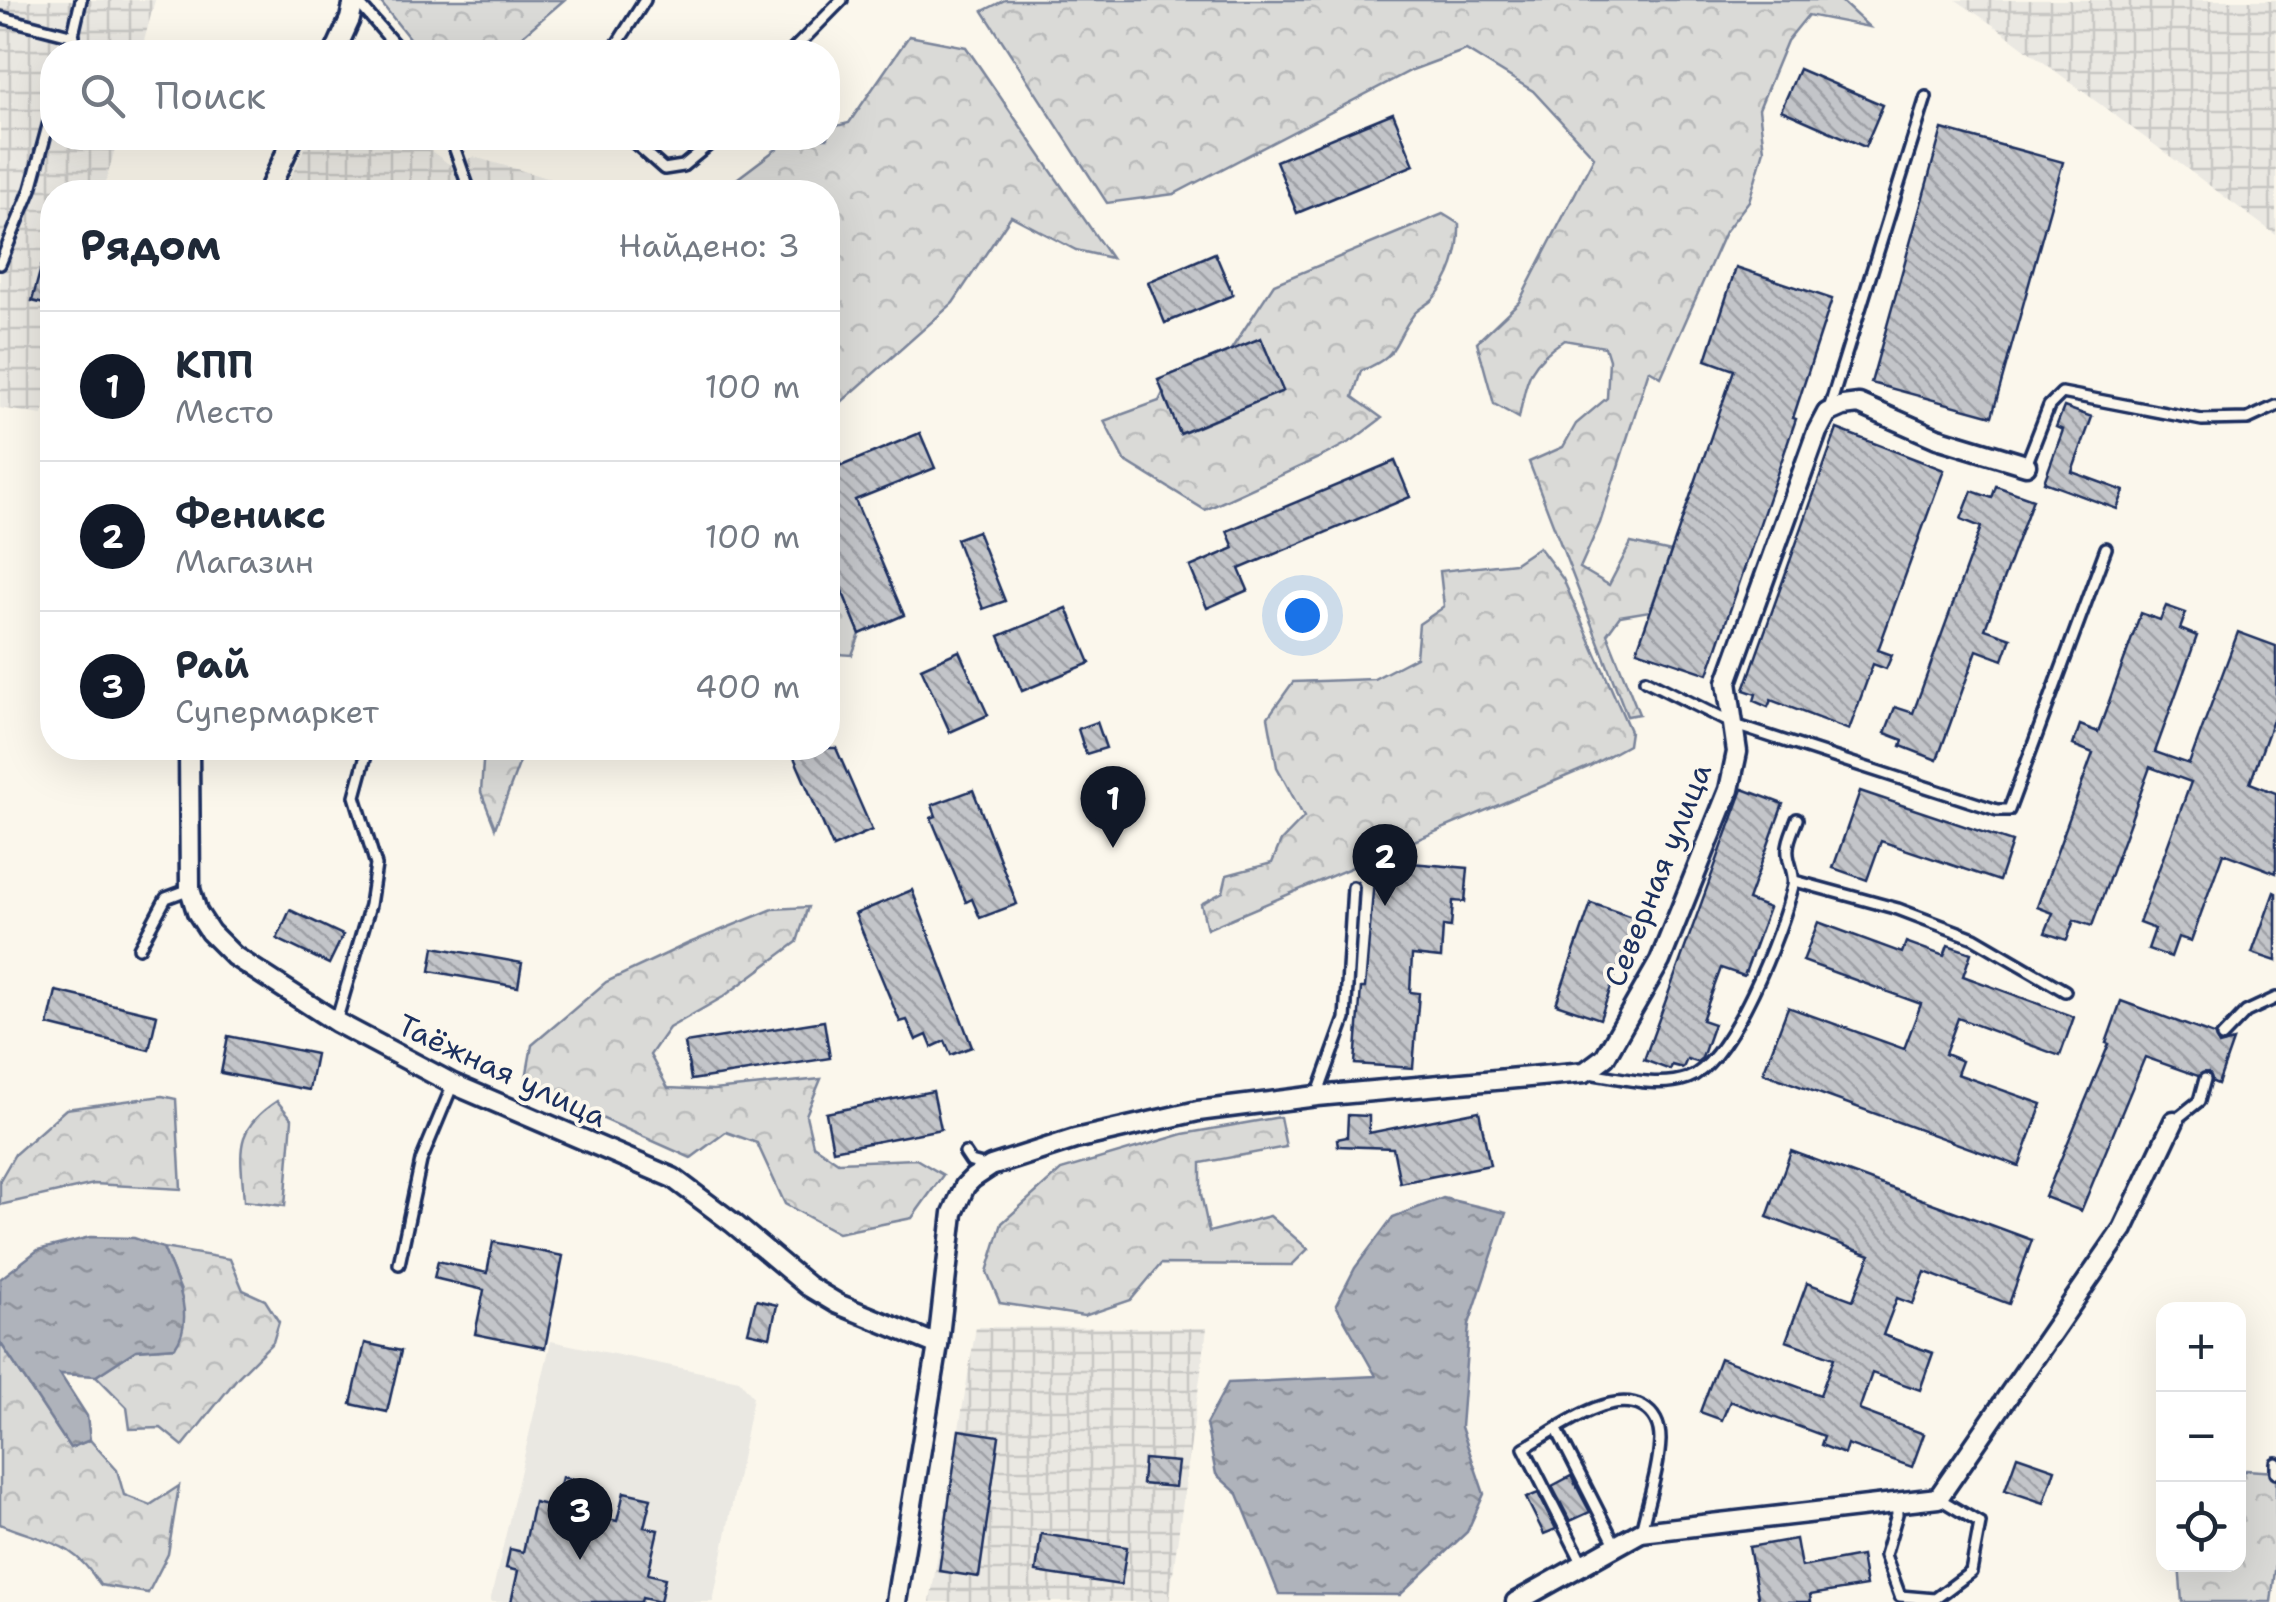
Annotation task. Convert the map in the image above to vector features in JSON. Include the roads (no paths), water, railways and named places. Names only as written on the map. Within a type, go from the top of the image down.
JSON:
[{"type":"street","points":[[340,40],[355,0]]},
{"type":"street","points":[[274,180],[287,150]]},
{"type":"street","points":[[1827,414],[1859,404],[1937,438],[2026,466]]},
{"type":"street","name":"Северная улица","points":[[1586,1072],[1606,1057],[1660,961],[1729,790],[1737,752],[1727,682],[1817,432],[1827,414]]},
{"type":"street","name":"Таёжная улица","points":[[189,760],[190,889],[197,912],[210,932],[234,956],[336,1022],[453,1084],[673,1178],[808,1286],[856,1312],[938,1345]]},
{"type":"street","points":[[896,1602],[938,1345],[953,1213],[965,1186],[991,1166],[1075,1139],[1198,1111],[1317,1096],[1586,1072]]},
{"type":"street","points":[[1516,1602],[1641,1532],[1938,1498],[2123,1229],[2174,1122]]},
{"type":"lane","points":[[73,40],[82,0]]},
{"type":"lane","points":[[355,0],[390,40]]},
{"type":"lane","points":[[620,40],[645,0]]},
{"type":"lane","points":[[803,40],[842,0]]},
{"type":"lane","points":[[0,17],[74,36]]},
{"type":"lane","points":[[1827,414],[1926,96]]},
{"type":"lane","points":[[0,264],[31,189],[42,150]]},
{"type":"lane","points":[[455,150],[466,180]]},
{"type":"lane","points":[[643,150],[664,169],[683,166],[702,150]]},
{"type":"lane","points":[[2026,466],[2049,406],[2062,393],[2202,420],[2248,419],[2276,406]]},
{"type":"lane","points":[[1645,680],[1735,725],[1997,810],[2009,810],[2106,548]]},
{"type":"lane","points":[[336,1022],[370,905],[376,865],[354,796],[364,760]]},
{"type":"lane","points":[[1586,1072],[1654,1082],[1686,1079],[1706,1068],[1722,1048],[1760,980],[1795,881],[1787,850],[1798,819]]},
{"type":"lane","points":[[1795,881],[1898,909],[1974,938],[2065,992]]},
{"type":"lane","points":[[1317,1096],[1345,1019],[1353,887]]},
{"type":"lane","points":[[139,948],[166,898],[190,889]]},
{"type":"lane","points":[[2222,1037],[2246,1012],[2276,998]]},
{"type":"lane","points":[[2174,1122],[2200,1101],[2205,1079]]},
{"type":"lane","points":[[399,1264],[421,1161],[453,1084]]},
{"type":"lane","points":[[965,1152],[978,1166],[991,1166]]},
{"type":"lane","points":[[1584,1564],[1524,1448],[1610,1401],[1630,1401],[1648,1410],[1658,1422],[1660,1441],[1641,1532]]},
{"type":"lane","points":[[1558,1430],[1616,1546]]},
{"type":"lane","points":[[2276,1463],[2276,1473]]},
{"type":"lane","points":[[1896,1503],[1898,1514],[1885,1555],[1900,1596],[1935,1599],[1971,1572],[1980,1523],[1938,1498]]},
{"type":"water","points":[[1443,1198],[1506,1213],[1469,1324],[1461,1427],[1484,1494],[1467,1532],[1400,1595],[1279,1594],[1238,1494],[1216,1474],[1206,1424],[1228,1383],[1376,1376],[1336,1305],[1355,1268],[1393,1217]]},
{"type":"water","points":[[90,1237],[134,1238],[163,1248],[182,1298],[184,1323],[175,1347],[136,1350],[96,1376],[60,1374],[87,1416],[90,1440],[70,1448],[0,1342],[0,1279],[38,1250]]},
{"type":"place","name":"КПП","points":[[1113,848]]},
{"type":"place","name":"Феникс","points":[[1385,906]]},
{"type":"place","name":"Рай","points":[[580,1560]]}]
